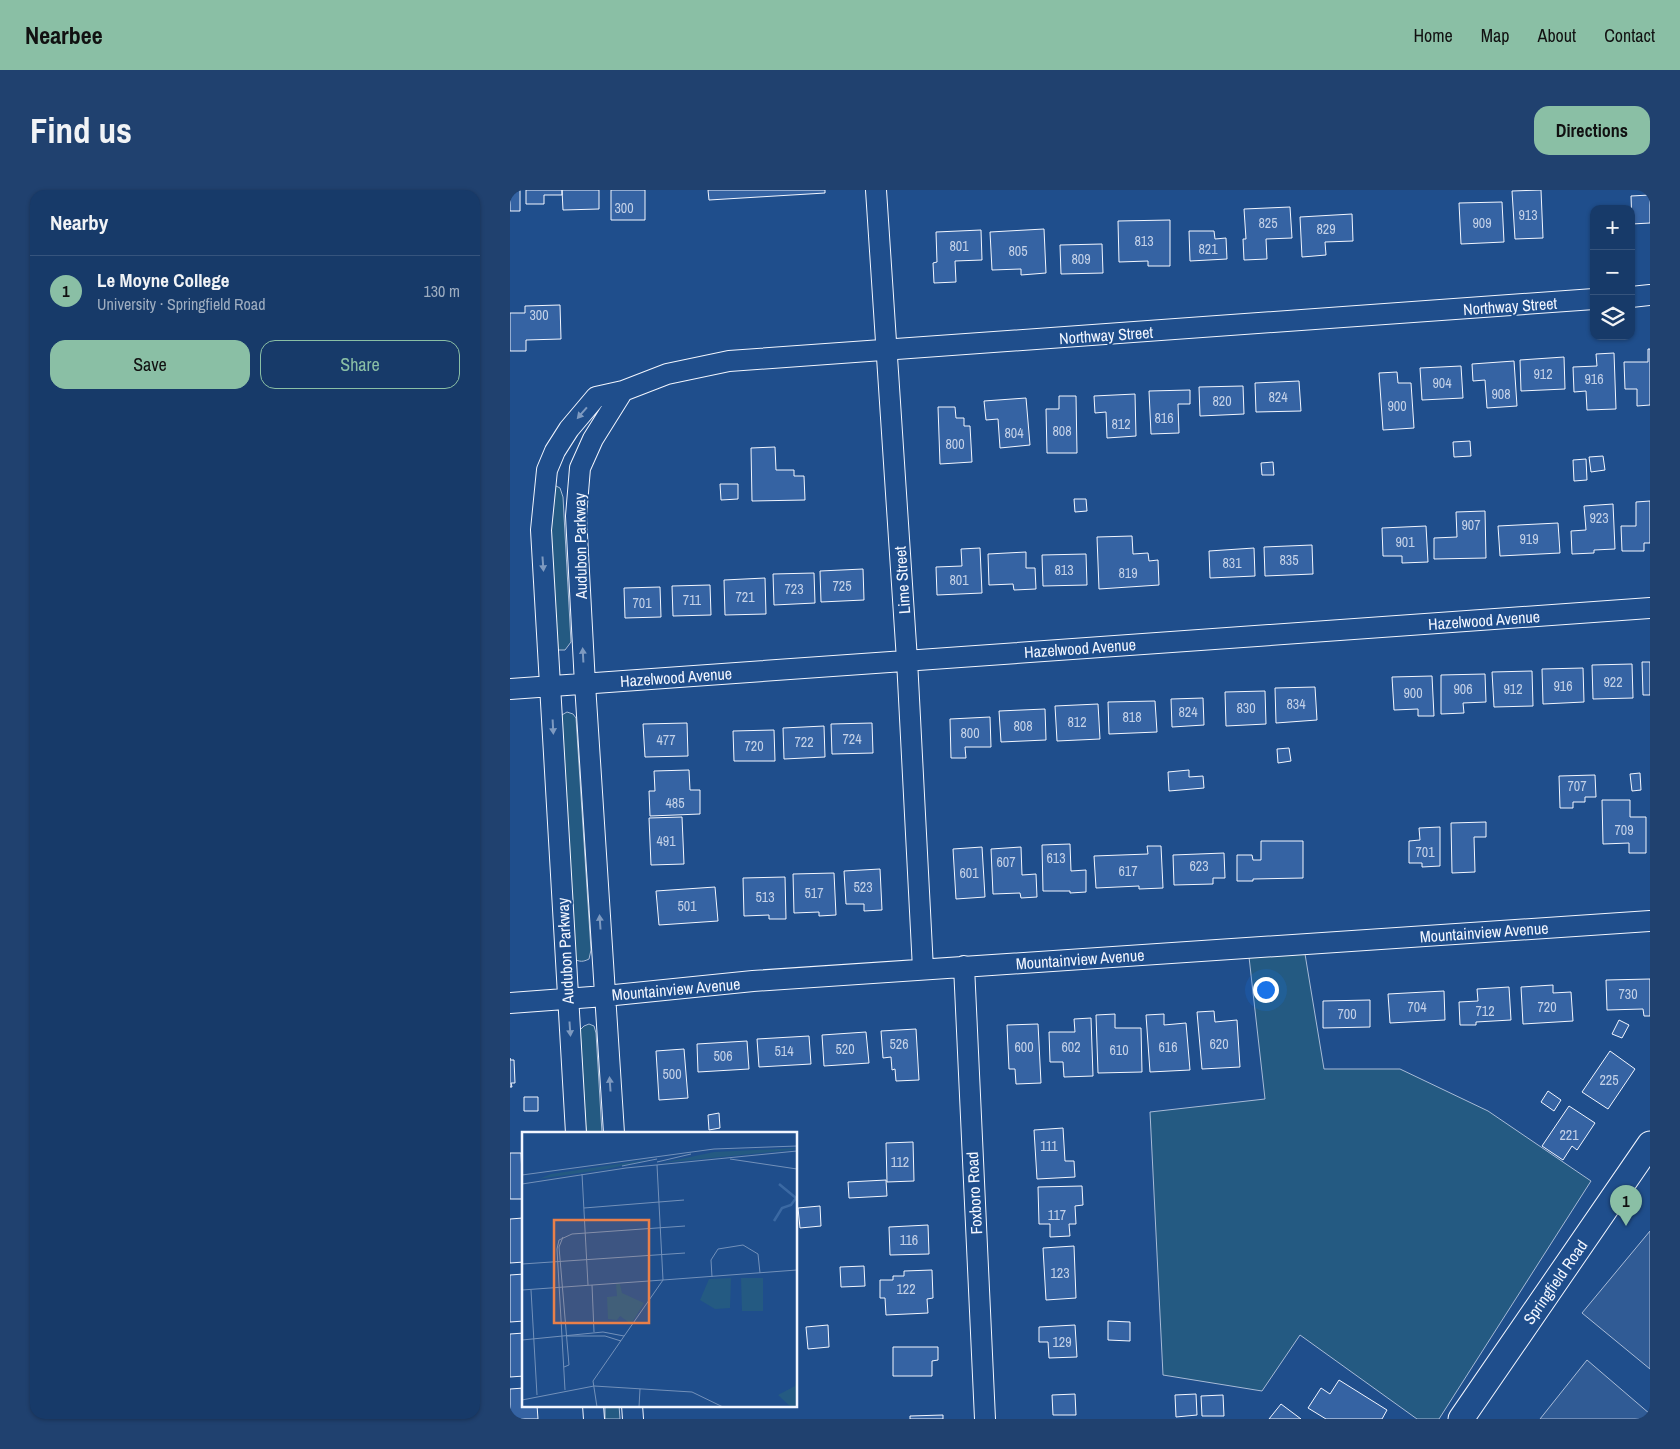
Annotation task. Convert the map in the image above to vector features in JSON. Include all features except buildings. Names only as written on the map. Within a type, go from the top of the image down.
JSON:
[{"type":"street","name":"Lime Street","points":[[876,190],[907,660],[923,969]]},
{"type":"street","points":[[1635,297],[1650,295]]},
{"type":"street","name":"Northway Street","points":[[623,391],[667,374],[729,361],[1590,300]]},
{"type":"street","name":"Audubon Parkway","points":[[576,1132],[541,530],[547,470],[555,450],[568,429],[596,397],[623,391]]},
{"type":"street","name":"Audubon Parkway","points":[[614,1132],[576,516],[580,468],[593,439],[623,391]]},
{"type":"street","points":[[555,450],[580,468]]},
{"type":"street","name":"Hazelwood Avenue","points":[[510,689],[1650,608]]},
{"type":"street","name":"Mountainview Avenue","points":[[510,1002],[605,996],[753,982],[964,966],[1650,921]]},
{"type":"street","name":"Foxboro Road","points":[[964,966],[985,1419]]},
{"type":"street","name":"Springfield Road","points":[[1460,1419],[1650,1144]]},
{"type":"street","points":[[593,1406],[594,1419]]},
{"type":"street","points":[[632,1406],[632,1419]]},
{"type":"shaded area","points":[[556,486],[560,488],[563,497],[571,642],[565,650],[558,650],[552,644],[549,490]]},
{"type":"shaded area","points":[[567,712],[573,714],[576,718],[591,950],[589,959],[585,961],[574,959],[560,716]]},
{"type":"shaded area","points":[[1305,954],[1324,1069],[1400,1069],[1488,1111],[1591,1181],[1439,1419],[1417,1419],[1300,1335],[1262,1391],[1163,1375],[1150,1112],[1265,1099],[1249,957]]},
{"type":"shaded area","points":[[589,1024],[594,1026],[596,1033],[602,1132],[586,1132],[580,1030]]},
{"type":"shaded area","points":[[1650,1231],[1650,1369],[1582,1313]]},
{"type":"shaded area","points":[[1587,1360],[1650,1414],[1650,1419],[1540,1419]]},
{"type":"shaded area","points":[[605,1406],[619,1406],[620,1419],[605,1419]]},
{"type":"place","name":"Le Moyne College","points":[[1626,1226]]}]
